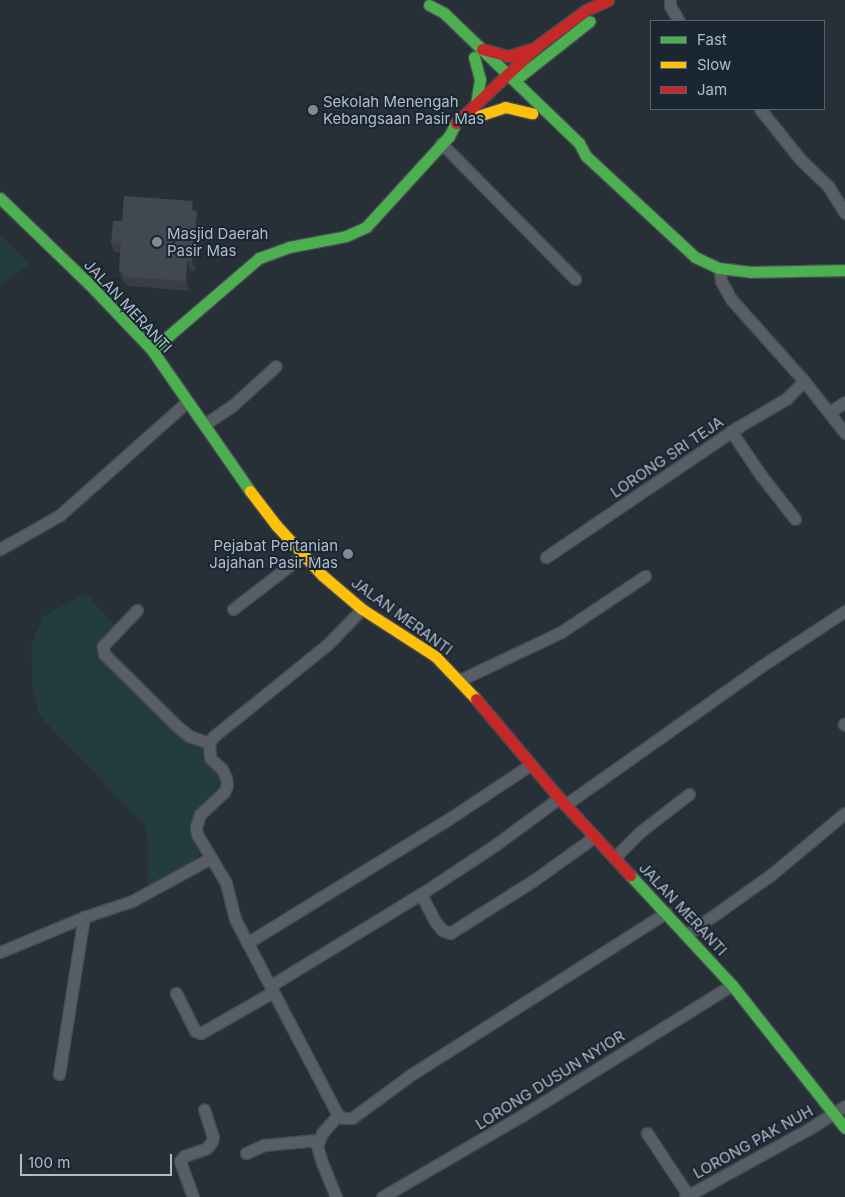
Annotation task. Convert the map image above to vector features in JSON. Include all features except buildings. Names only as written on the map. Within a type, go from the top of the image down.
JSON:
[{"type":"street","points":[[152,350],[259,258],[289,247],[346,236],[366,227],[445,139],[455,124],[476,104],[507,85],[537,46],[586,10],[608,0]]},
{"type":"street","points":[[445,139],[461,130],[507,85],[593,18],[608,0]]},
{"type":"street","points":[[670,0],[672,11],[678,20]]},
{"type":"street","points":[[427,2],[444,14],[507,85],[534,107],[572,150],[586,156],[695,257],[719,268],[751,272],[845,270]]},
{"type":"street","points":[[476,52],[509,56],[537,46]]},
{"type":"street","points":[[476,52],[480,79],[476,104]]},
{"type":"street","points":[[534,107],[531,77],[535,63]]},
{"type":"street","points":[[475,116],[505,107],[534,107]]},
{"type":"street","points":[[761,110],[800,159],[828,186],[845,213]]},
{"type":"street","points":[[445,139],[575,279]]},
{"type":"street","name":"JALAN MERANTI","points":[[0,198],[94,289],[152,350],[276,525],[303,555],[362,609],[435,656],[460,680],[562,802],[732,985],[845,1128]]},
{"type":"street","points":[[719,268],[721,281],[731,300],[804,381],[845,433]]},
{"type":"street","points":[[205,424],[232,406],[276,366]]},
{"type":"street","name":"LORONG SRI TEJA","points":[[546,557],[731,432],[786,399],[804,381]]},
{"type":"street","points":[[0,549],[60,514],[188,401]]},
{"type":"street","points":[[830,412],[845,402]]},
{"type":"street","points":[[731,432],[760,474],[795,519]]},
{"type":"street","points":[[233,609],[303,555]]},
{"type":"street","points":[[460,680],[562,632],[645,576]]},
{"type":"street","points":[[362,609],[328,644],[224,726],[209,742],[210,758],[222,769],[227,785],[224,792],[200,814],[197,820],[197,834],[226,882],[230,905],[247,943],[338,1115],[343,1118],[352,1118],[412,1074],[666,913]]},
{"type":"street","points":[[137,610],[104,646],[104,654],[183,731],[189,736],[209,742]]},
{"type":"street","points":[[176,993],[195,1031],[201,1033],[562,802],[845,611]]},
{"type":"street","points":[[247,943],[444,822],[530,765]]},
{"type":"street","points":[[614,858],[640,832],[689,794]]},
{"type":"street","points":[[686,935],[772,874],[845,813]]},
{"type":"street","points":[[421,894],[435,921],[442,930],[450,932],[534,880],[594,837]]},
{"type":"street","points":[[0,952],[84,917],[132,901],[156,890],[211,858]]},
{"type":"street","points":[[58,1074],[84,917]]},
{"type":"street","name":"LORONG DUSUN NYIOR","points":[[382,1197],[523,1115],[732,985]]},
{"type":"street","name":"LORONG PAK NUH","points":[[687,1196],[845,1106]]},
{"type":"street","points":[[193,1197],[180,1162],[184,1156],[207,1148],[212,1141],[213,1137],[204,1109]]},
{"type":"street","points":[[336,1197],[318,1153],[318,1140],[338,1115]]},
{"type":"street","points":[[647,1133],[687,1196]]},
{"type":"street","points":[[246,1153],[264,1145],[318,1140]]},
{"type":"green space","points":[[0,235],[31,264],[0,286]]},
{"type":"green space","points":[[86,593],[115,626],[96,650],[204,746],[203,750],[209,763],[223,785],[219,792],[193,816],[200,852],[194,863],[148,887],[147,828],[38,714],[32,682],[31,644],[44,616]]},
{"type":"traffic: fast","points":[[429,5],[444,13],[579,143],[586,156],[695,257],[719,268],[751,272],[845,270]]},
{"type":"traffic: fast","points":[[519,77],[590,21]]},
{"type":"traffic: fast","points":[[474,57],[480,79],[476,104]]},
{"type":"traffic: fast","points":[[152,350],[259,258],[289,247],[346,236],[366,227],[449,136],[456,123]]},
{"type":"traffic: fast","points":[[0,198],[89,284],[152,350],[250,491]]},
{"type":"traffic: fast","points":[[630,875],[732,985],[845,1128]]},
{"type":"traffic: slow","points":[[475,117],[505,107],[532,113]]},
{"type":"traffic: slow","points":[[250,491],[276,525],[322,575],[362,609],[435,656],[476,699]]},
{"type":"traffic: jam","points":[[456,123],[537,46],[586,10],[608,0]]},
{"type":"traffic: jam","points":[[482,49],[509,56],[531,49]]},
{"type":"traffic: jam","points":[[476,699],[559,798],[630,875]]},
{"type":"place","name":"Sekolah Menengah Kebangsaan Pasir Mas","points":[[313,110]]},
{"type":"place","name":"Masjid Daerah Pasir Mas","points":[[157,242]]},
{"type":"place","name":"Pejabat Pertanian Jajahan Pasir Mas","points":[[348,554]]}]
